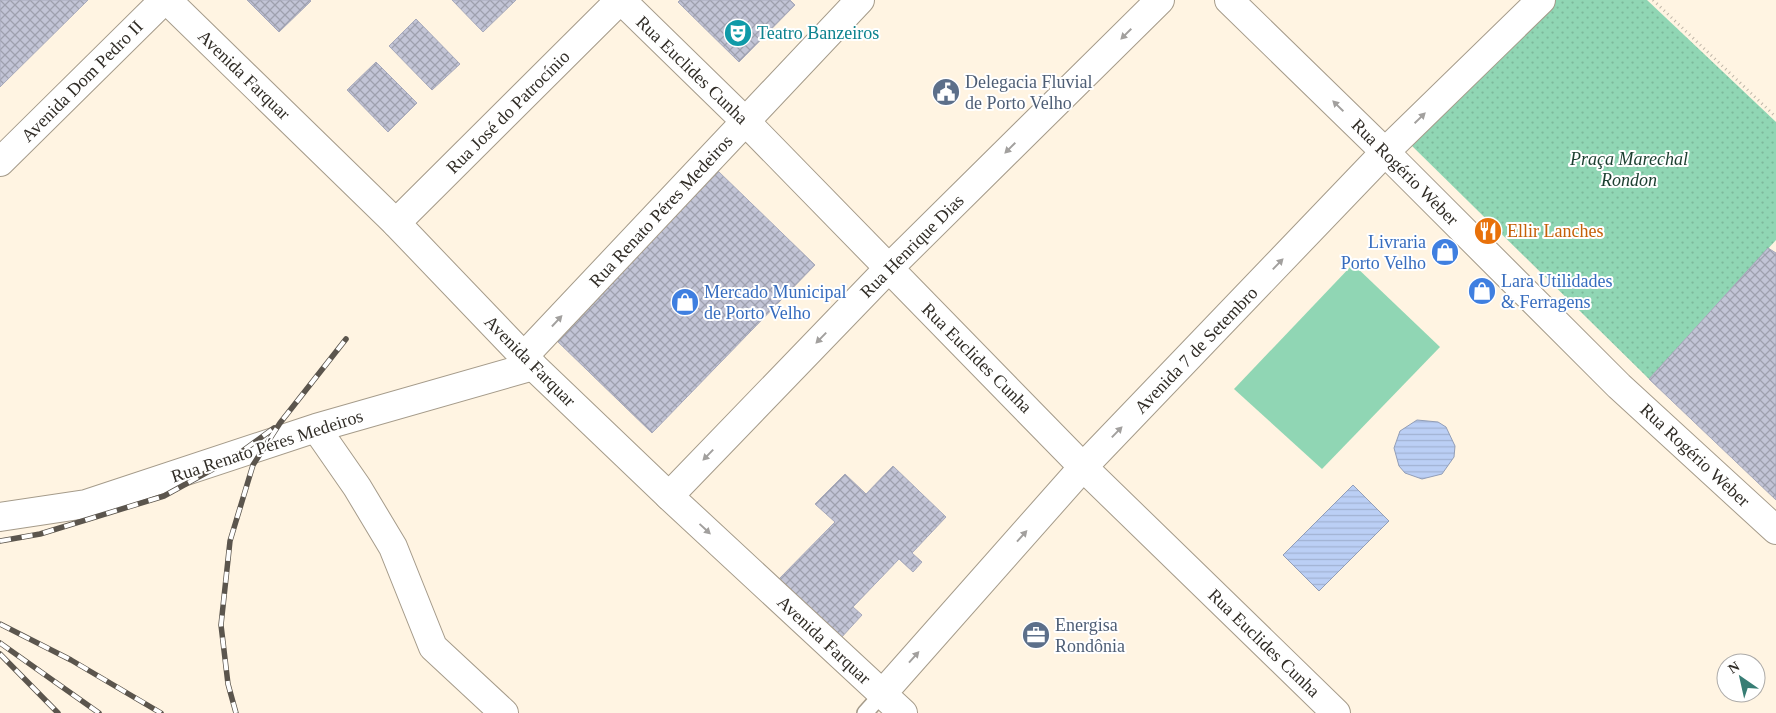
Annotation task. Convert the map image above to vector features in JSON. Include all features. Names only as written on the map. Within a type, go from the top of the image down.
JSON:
[{"type":"street","name":"Avenida Dom Pedro II","points":[[0,162],[165,0]]},
{"type":"street","name":"Avenida Farquar","points":[[165,0],[396,223],[529,361],[669,496],[874,703],[903,713]]},
{"type":"street","name":"Rua José do Patrocínio","points":[[396,223],[620,0]]},
{"type":"street","name":"Rua Euclides Cunha","points":[[620,0],[745,121],[1083,467],[1336,713]]},
{"type":"street","name":"Rua Renato Péres Medeiros","points":[[0,517],[86,504],[316,428],[529,361],[745,121],[860,0]]},
{"type":"street","name":"Rua Henrique Dias","points":[[669,496],[888,268],[1160,0]]},
{"type":"street","name":"Rua Rogério Weber","points":[[1229,0],[1620,386],[1776,530]]},
{"type":"street","name":"Avenida 7 de Setembro","points":[[874,703],[1083,467],[1385,152],[1541,0]]},
{"type":"street","points":[[316,428],[357,487],[393,547],[433,647],[504,713]]},
{"type":"path","points":[[1653,0],[1776,117]]},
{"type":"green space","name":"Praça Marechal Rondon","points":[[1547,0],[1647,0],[1776,122],[1776,240],[1649,379],[1410,144]]},
{"type":"green space","points":[[1353,264],[1440,347],[1322,469],[1234,389]]},
{"type":"water","points":[[1417,420],[1438,422],[1446,427],[1455,446],[1454,457],[1442,474],[1422,479],[1405,473],[1399,466],[1394,448],[1400,431]]},
{"type":"water","points":[[1353,485],[1389,521],[1319,591],[1283,555]]},
{"type":"building","points":[[0,0],[88,0],[0,87]]},
{"type":"building","points":[[247,0],[310,0],[311,1],[279,32]]},
{"type":"building","points":[[452,0],[516,0],[483,32]]},
{"type":"building","name":"Teatro Banzeiros","points":[[680,0],[790,0],[795,5],[739,62],[678,2]]},
{"type":"building","points":[[416,19],[460,64],[432,90],[389,46]]},
{"type":"building","points":[[376,62],[417,103],[388,132],[347,90]]},
{"type":"building","name":"Mercado Municipal de Porto Velho","points":[[718,171],[815,265],[652,433],[555,339]]},
{"type":"building","points":[[1768,248],[1776,253],[1776,500],[1649,379]]},
{"type":"building","points":[[893,466],[946,517],[912,553],[922,562],[913,572],[899,559],[853,607],[862,615],[840,639],[778,580],[835,522],[815,504],[845,474],[866,494]]},
{"type":"railway","points":[[236,713],[228,684],[221,625],[230,541],[253,465],[280,423],[346,339]]},
{"type":"railway","points":[[0,541],[40,534],[164,496],[233,458],[274,428]]},
{"type":"railway","points":[[0,624],[71,660],[161,713]]},
{"type":"railway","points":[[0,643],[99,713]]},
{"type":"railway","points":[[0,654],[58,713]]},
{"type":"place","name":"Teatro Banzeiros","points":[[738,33]]},
{"type":"place","name":"Delegacia Fluvial de Porto Velho","points":[[946,92]]},
{"type":"place","name":"Ellir Lanches","points":[[1488,231]]},
{"type":"place","name":"Livraria Porto Velho","points":[[1445,252]]},
{"type":"place","name":"Lara Utilidades & Ferragens","points":[[1482,291]]},
{"type":"place","name":"Mercado Municipal de Porto Velho","points":[[685,302]]},
{"type":"place","name":"Energisa Rondônia","points":[[1036,635]]}]
